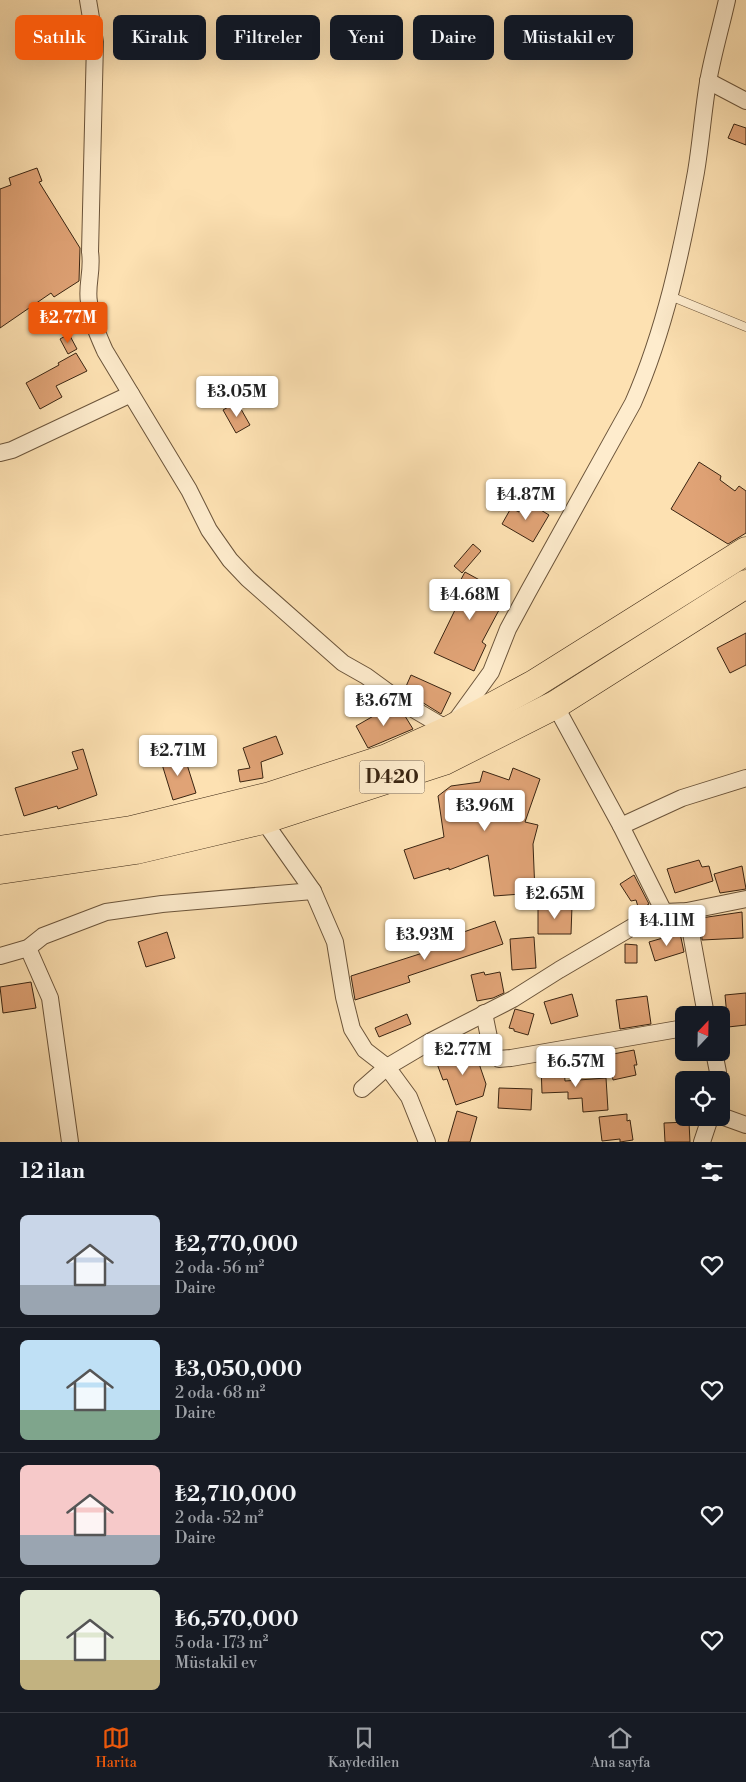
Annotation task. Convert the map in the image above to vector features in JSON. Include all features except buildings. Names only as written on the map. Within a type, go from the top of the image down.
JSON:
[{"type":"highway","name":"D420","points":[[0,850],[132,830],[270,796],[387,758],[449,730],[534,684],[746,551]]},
{"type":"highway","name":"D420","points":[[0,870],[136,850],[263,820],[444,761],[555,705],[746,584]]},
{"type":"street","points":[[88,0],[95,42],[90,252],[92,266],[88,301],[95,328],[105,351],[189,490],[209,530],[236,566],[343,663],[366,676],[403,703],[449,730],[491,672],[508,629],[633,403],[657,341],[670,296],[695,173],[708,81],[727,0]]},
{"type":"street","points":[[708,81],[746,101]]},
{"type":"street","points":[[0,453],[12,450],[130,394]]},
{"type":"street","points":[[555,705],[621,826],[664,912]]},
{"type":"street","points":[[621,826],[682,798],[746,778]]},
{"type":"street","points":[[263,820],[313,891],[335,942],[344,997],[352,1029],[365,1050],[388,1067],[409,1098],[427,1142]]},
{"type":"street","points":[[0,956],[28,948],[44,936],[106,912],[162,904],[313,891]]},
{"type":"street","points":[[362,1088],[388,1067],[484,1013],[513,999],[634,926],[664,912],[687,911],[746,899]]},
{"type":"street","points":[[687,911],[704,1006]]},
{"type":"street","points":[[28,948],[50,998],[70,1142]]},
{"type":"street","points":[[484,1013],[492,1052],[499,1059],[675,1030]]},
{"type":"street","points":[[730,1119],[746,1125]]},
{"type":"street","points":[[702,1142],[707,1126]]},
{"type":"lane","points":[[670,296],[746,327]]}]
